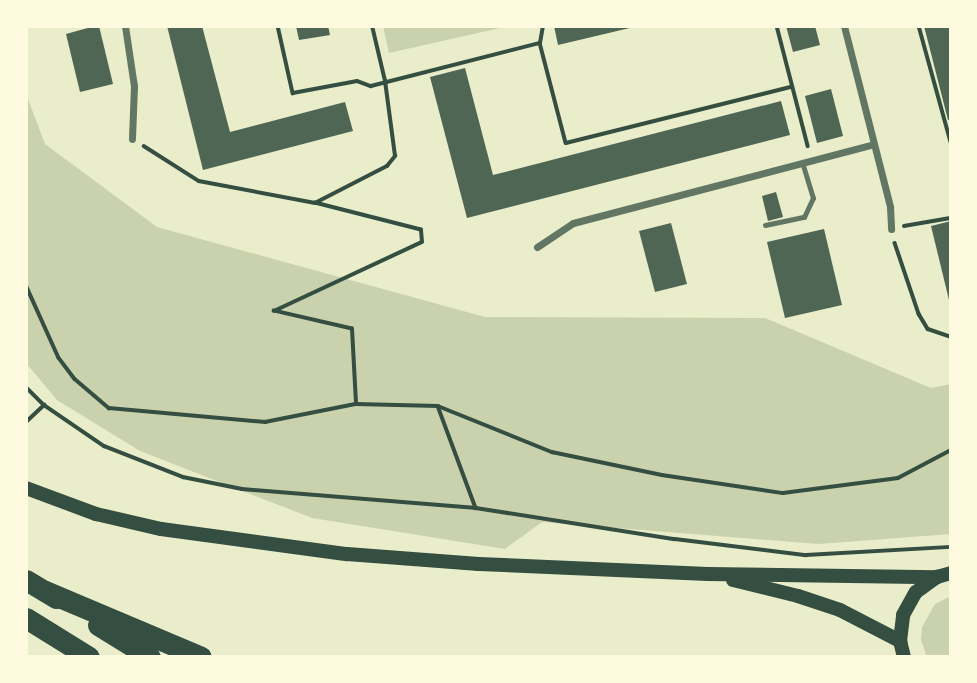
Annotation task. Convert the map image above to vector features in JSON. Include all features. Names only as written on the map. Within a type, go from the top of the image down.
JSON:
[{"type":"highway","points":[[26,580],[150,657]]},
{"type":"highway","points":[[45,592],[201,657]]},
{"type":"highway","points":[[26,618],[89,657]]},
{"type":"main road","points":[[26,488],[96,514],[232,541],[479,564],[708,574],[944,574]]},
{"type":"main road","points":[[708,574],[798,596],[840,610],[900,641]]},
{"type":"main road","points":[[904,657],[900,641],[903,615],[916,592],[944,574]]},
{"type":"street","points":[[125,26],[134,86],[132,139]]},
{"type":"street","points":[[844,26],[890,206],[891,229]]},
{"type":"street","points":[[537,247],[573,223],[874,144]]},
{"type":"lane","points":[[765,225],[804,216],[813,198],[802,163]]},
{"type":"path","points":[[278,26],[293,93],[357,81],[371,86],[540,43]]},
{"type":"path","points":[[315,203],[387,166],[395,156],[385,81],[372,26]]},
{"type":"path","points":[[543,26],[540,43],[566,143],[791,87]]},
{"type":"path","points":[[777,26],[812,160]]},
{"type":"path","points":[[919,26],[951,142]]},
{"type":"path","points":[[132,139],[199,181],[315,203],[421,230],[422,242],[274,311],[352,329],[356,404]]},
{"type":"path","points":[[951,218],[891,229],[919,314],[928,329],[951,337]]},
{"type":"path","points":[[26,285],[59,358],[75,379],[109,408],[265,422],[356,404],[438,406],[552,452],[662,474],[783,493],[898,478],[951,450]]},
{"type":"path","points":[[26,387],[44,405],[104,446],[183,477],[242,489],[476,508],[675,539],[806,555],[951,547]]},
{"type":"path","points":[[28,420],[44,405]]},
{"type":"path","points":[[438,406],[476,508]]},
{"type":"green space","points":[[383,26],[509,26],[389,53]]},
{"type":"green space","points":[[26,94],[45,144],[157,227],[485,317],[765,318],[931,388],[951,384],[951,534],[819,544],[542,522],[505,549],[312,518],[140,451],[57,400],[26,363]]},
{"type":"green space","points":[[951,596],[951,657],[927,657],[921,640],[922,627],[935,604]]},
{"type":"building","points":[[99,26],[113,84],[80,92],[66,34]]},
{"type":"building","points":[[167,26],[202,26],[230,132],[345,102],[353,131],[203,170]]},
{"type":"building","points":[[296,26],[328,26],[330,35],[299,40]]},
{"type":"building","points":[[554,26],[634,26],[634,27],[558,45]]},
{"type":"building","points":[[786,26],[815,26],[820,45],[793,52]]},
{"type":"building","points":[[924,26],[951,26],[951,120],[948,120]]},
{"type":"building","points":[[465,68],[493,175],[781,101],[790,135],[467,218],[430,77]]},
{"type":"building","points":[[831,89],[843,136],[817,143],[805,96]]},
{"type":"building","points":[[776,192],[783,217],[768,221],[762,196]]},
{"type":"building","points":[[951,221],[951,304],[950,304],[931,226]]},
{"type":"building","points":[[671,223],[687,284],[655,292],[639,231]]},
{"type":"building","points":[[824,229],[842,305],[785,318],[767,242]]}]
